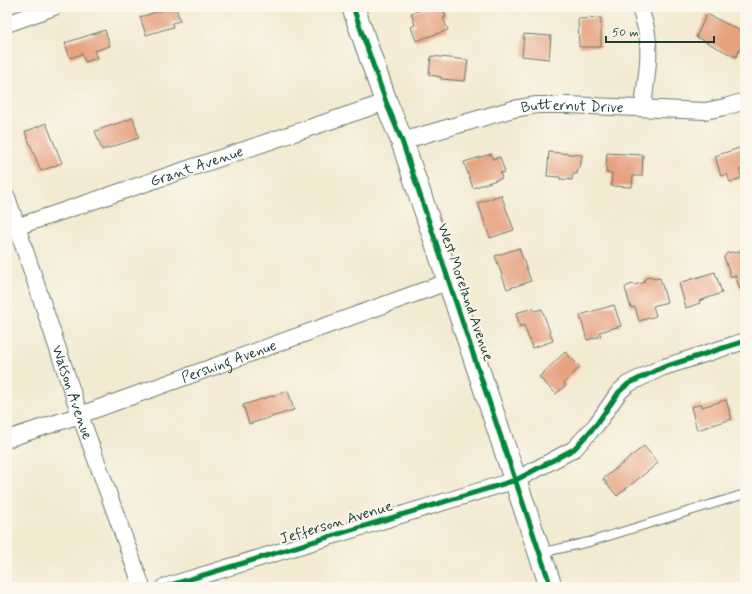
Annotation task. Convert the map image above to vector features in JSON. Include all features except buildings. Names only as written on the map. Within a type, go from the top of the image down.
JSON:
[{"type":"street","points":[[7,24],[54,7]]},
{"type":"street","name":"West Moreland Avenue","points":[[353,7],[450,281],[551,587]]},
{"type":"street","points":[[640,7],[647,34],[648,46],[643,108]]},
{"type":"street","name":"Butternut Drive","points":[[402,142],[513,108],[537,105],[705,111],[745,101]]},
{"type":"street","name":"Grant Avenue","points":[[12,229],[386,102]]},
{"type":"street","name":"Watson Avenue","points":[[7,197],[12,229],[142,587]]},
{"type":"street","name":"Pershing Avenue","points":[[7,439],[80,415],[450,281]]},
{"type":"street","name":"Jefferson Avenue","points":[[164,587],[516,480],[574,449],[596,426],[619,392],[628,384],[661,368],[745,341]]},
{"type":"lane","points":[[540,553],[589,542],[745,494]]},
{"type":"cycle path","points":[[353,7],[386,102],[402,141],[551,587]]},
{"type":"cycle path","points":[[164,587],[516,480],[574,449],[596,425],[619,392],[628,384],[661,368],[745,341]]}]
